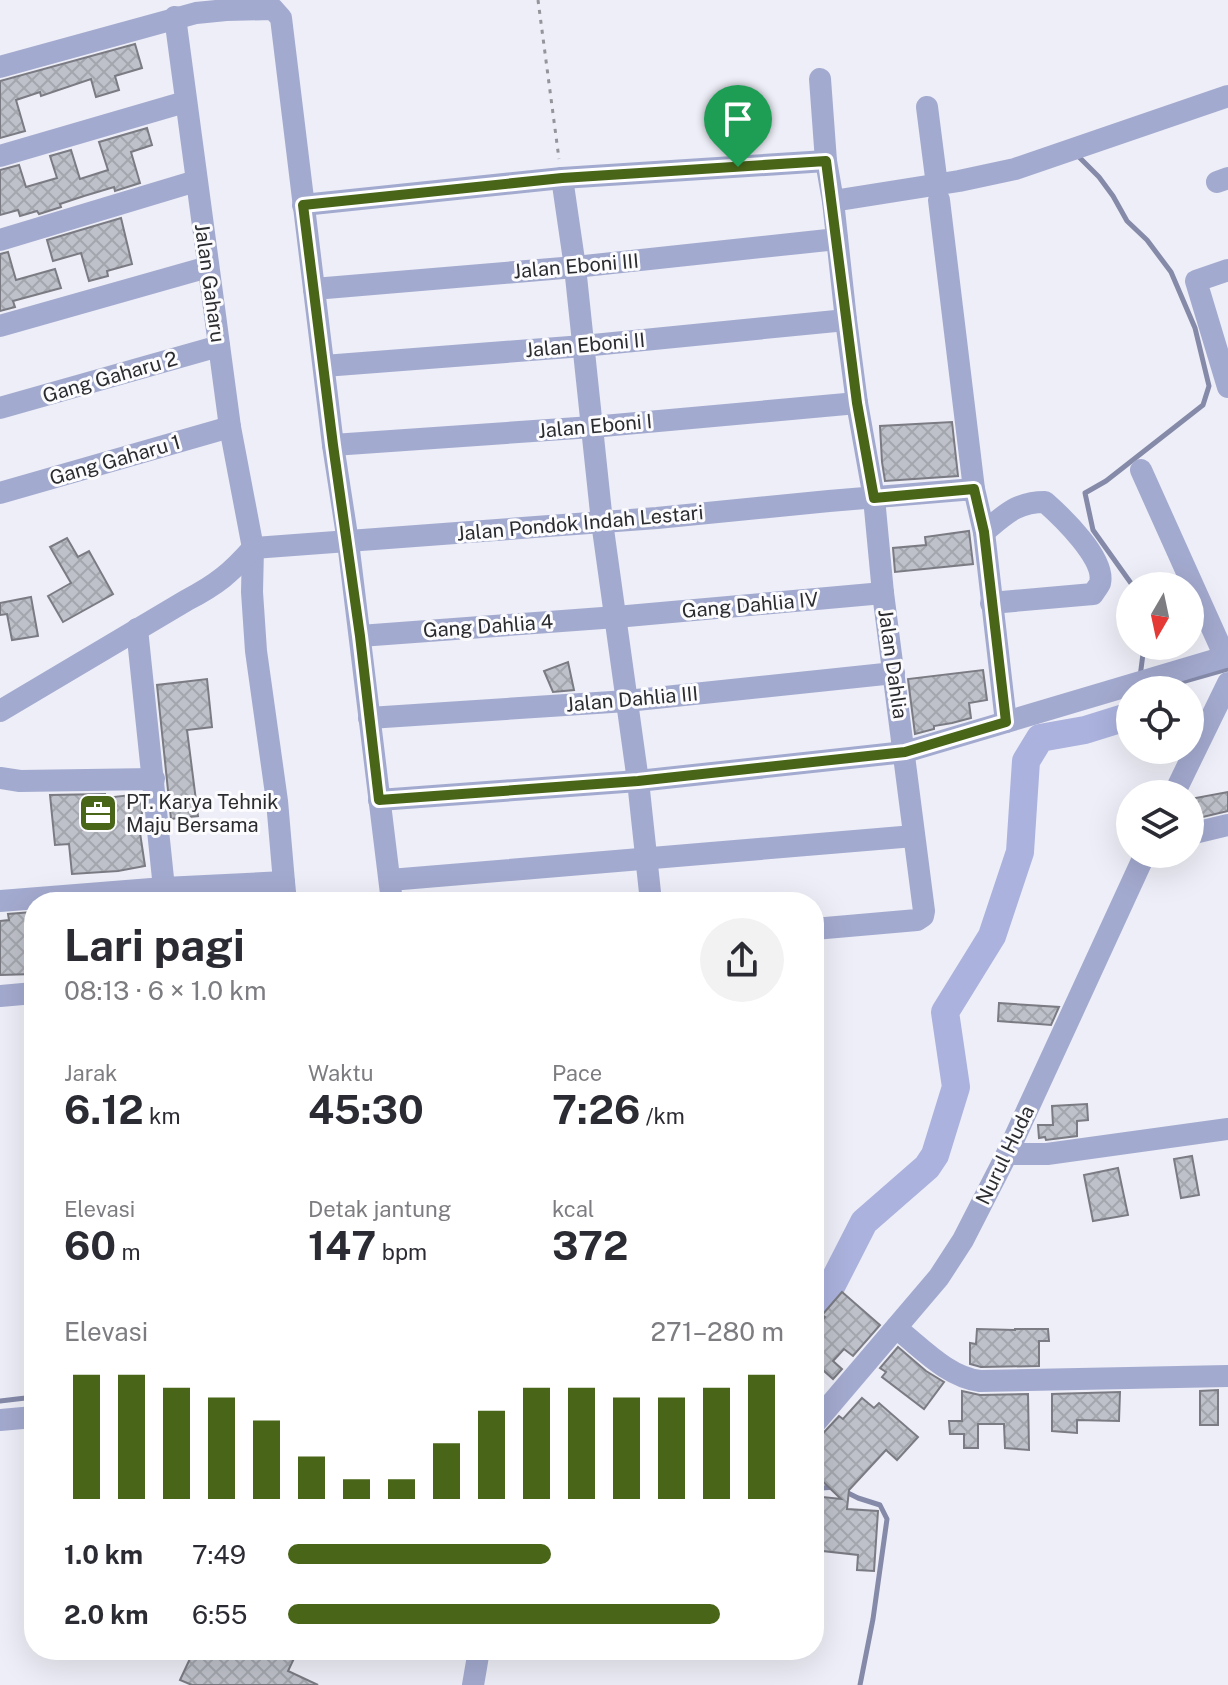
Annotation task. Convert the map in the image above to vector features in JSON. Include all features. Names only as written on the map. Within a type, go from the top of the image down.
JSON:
[{"type":"street","points":[[0,67],[175,17],[226,10],[273,9],[279,13],[391,891],[645,858],[914,836]]},
{"type":"street","name":"Jalan Gaharu","points":[[175,17],[230,427],[253,548],[256,651],[277,801],[285,892]]},
{"type":"street","name":"Jalan Dahlia","points":[[820,79],[826,161],[857,403],[874,498],[883,593],[924,911],[917,920],[824,928]]},
{"type":"street","points":[[833,201],[938,193],[1228,96]]},
{"type":"street","points":[[0,156],[185,102]]},
{"type":"street","points":[[927,107],[1006,722]]},
{"type":"street","points":[[303,205],[562,178],[826,161]]},
{"type":"street","points":[[562,178],[650,892]]},
{"type":"street","points":[[0,240],[196,181]]},
{"type":"street","name":"Jalan Eboni III","points":[[314,289],[575,267],[837,239]]},
{"type":"street","points":[[0,326],[208,267]]},
{"type":"street","points":[[1228,270],[1196,281],[1228,387]]},
{"type":"street","name":"Jalan Eboni II","points":[[324,366],[583,346],[846,320]]},
{"type":"street","name":"Gang Gaharu 2","points":[[0,408],[219,346]]},
{"type":"street","name":"Jalan Eboni I","points":[[333,445],[592,427],[857,403]]},
{"type":"street","name":"Gang Gaharu 1","points":[[0,493],[230,427]]},
{"type":"street","points":[[379,800],[638,781],[905,752],[1226,656],[1141,470]]},
{"type":"street","name":"Jalan Pondok Indah Lestari","points":[[253,548],[602,522],[974,489]]},
{"type":"street","points":[[984,532],[1014,508],[1030,502],[1045,502],[1083,540],[1099,569],[1100,585],[1093,594],[991,603]]},
{"type":"street","points":[[0,711],[212,587],[253,548]]},
{"type":"street","name":"Gang Dahlia IV","points":[[616,617],[883,593]]},
{"type":"street","name":"Gang Dahlia 4","points":[[360,636],[616,617]]},
{"type":"street","points":[[137,629],[164,888]]},
{"type":"street","name":"Jalan Dahlia III","points":[[369,718],[627,701],[894,673]]},
{"type":"street","points":[[1181,780],[1228,683]]},
{"type":"street","points":[[0,778],[20,781],[154,779]]},
{"type":"street","points":[[1204,831],[1228,825]]},
{"type":"street","name":"Nurul Huda","points":[[824,1412],[950,1261],[1007,1154],[1139,868]]},
{"type":"street","points":[[114,892],[164,888],[285,892]]},
{"type":"street","points":[[0,901],[24,899]]},
{"type":"street","points":[[0,996],[24,994]]},
{"type":"street","points":[[1007,1154],[1047,1154],[1228,1129]]},
{"type":"street","points":[[896,1328],[949,1370],[980,1381],[1228,1376]]},
{"type":"street","points":[[0,1420],[24,1418]]},
{"type":"street","points":[[473,1685],[477,1660]]},
{"type":"path","points":[[538,0],[562,178]]},
{"type":"building","points":[[135,44],[142,68],[115,76],[119,90],[96,97],[91,79],[41,96],[40,92],[16,100],[25,131],[0,138],[0,81]]},
{"type":"building","points":[[147,128],[152,145],[131,152],[140,183],[84,196],[39,214],[37,211],[20,216],[18,210],[0,215],[0,170],[19,165],[26,187],[57,178],[50,156],[71,150],[80,179],[108,170],[99,142]]},
{"type":"building","points":[[121,218],[132,264],[107,271],[108,276],[89,281],[81,253],[53,261],[47,240]]},
{"type":"building","points":[[8,252],[16,280],[55,269],[61,288],[13,301],[15,307],[0,311],[0,254]]},
{"type":"building","points":[[952,422],[958,476],[885,481],[880,426]]},
{"type":"building","points":[[969,531],[973,564],[895,572],[893,548],[926,545],[925,537]]},
{"type":"building","points":[[67,538],[78,557],[89,551],[113,594],[63,622],[48,596],[71,583],[50,547]]},
{"type":"building","points":[[31,597],[38,636],[12,640],[7,614],[0,615],[0,603]]},
{"type":"building","points":[[568,662],[574,690],[553,692],[544,671]]},
{"type":"building","points":[[983,670],[987,700],[969,703],[971,718],[934,726],[934,729],[915,734],[908,679]]},
{"type":"building","points":[[207,679],[212,727],[187,730],[198,816],[171,819],[157,685]]},
{"type":"building","points":[[1228,792],[1228,811],[1204,817],[1204,796]]},
{"type":"building","points":[[105,794],[105,798],[140,794],[144,833],[140,833],[145,866],[72,874],[69,844],[55,845],[50,795]]},
{"type":"building","points":[[24,913],[24,974],[0,975],[0,921],[9,920],[8,914]]},
{"type":"building","points":[[999,1003],[1059,1007],[1051,1025],[998,1021]]},
{"type":"building","points":[[1087,1104],[1088,1120],[1077,1121],[1077,1136],[1039,1138],[1038,1125],[1053,1125],[1052,1106]]},
{"type":"building","points":[[1192,1156],[1199,1195],[1181,1198],[1174,1159]]},
{"type":"building","points":[[1118,1168],[1128,1215],[1093,1221],[1084,1175]]},
{"type":"building","points":[[842,1292],[880,1325],[853,1356],[844,1349],[833,1361],[842,1369],[833,1379],[824,1371],[824,1313]]},
{"type":"building","points":[[977,1329],[1048,1329],[1049,1341],[1039,1341],[1039,1366],[981,1367],[970,1364],[970,1343],[976,1344]]},
{"type":"building","points":[[898,1347],[944,1382],[924,1409],[882,1377],[886,1372],[880,1368]]},
{"type":"building","points":[[1218,1390],[1218,1425],[1200,1425],[1200,1391]]},
{"type":"building","points":[[962,1391],[980,1395],[1028,1394],[1029,1450],[1005,1448],[1004,1424],[978,1424],[978,1448],[964,1448],[964,1434],[950,1434],[949,1421],[962,1421]]},
{"type":"building","points":[[1120,1392],[1119,1421],[1077,1420],[1077,1433],[1052,1431],[1052,1394]]},
{"type":"building","points":[[862,1398],[874,1408],[879,1403],[918,1437],[897,1460],[886,1450],[849,1490],[847,1509],[878,1511],[874,1571],[857,1570],[858,1555],[824,1551],[824,1497],[841,1499],[824,1483],[824,1432],[839,1416],[843,1419]]},
{"type":"building","points":[[189,1660],[293,1660],[288,1671],[318,1685],[192,1685],[180,1680]]},
{"type":"waterway","points":[[1076,154],[1099,177],[1127,221],[1147,240],[1171,272],[1195,328],[1209,386],[1203,405],[1106,481],[1085,493],[1093,530],[1123,572]]},
{"type":"waterway","points":[[1140,676],[1142,660]]},
{"type":"waterway","points":[[1203,676],[1228,669]]},
{"type":"waterway","points":[[824,1300],[864,1222],[927,1167],[935,1155],[956,1087],[945,1012],[992,936],[1020,852],[1026,761],[1040,738],[1116,720]]},
{"type":"waterway","points":[[0,1401],[24,1398]]},
{"type":"waterway","points":[[824,1488],[835,1487]]},
{"type":"waterway","points":[[844,1491],[880,1505],[887,1519],[860,1685]]},
{"type":"place","name":"PT. Karya Tehnik Maju Bersama","points":[[98,813]]},
{"type":"route","points":[[826,161],[857,403],[874,498],[974,489],[984,532],[1006,722],[905,752],[638,781],[379,800],[303,205],[562,178],[738,167],[826,161]]}]
